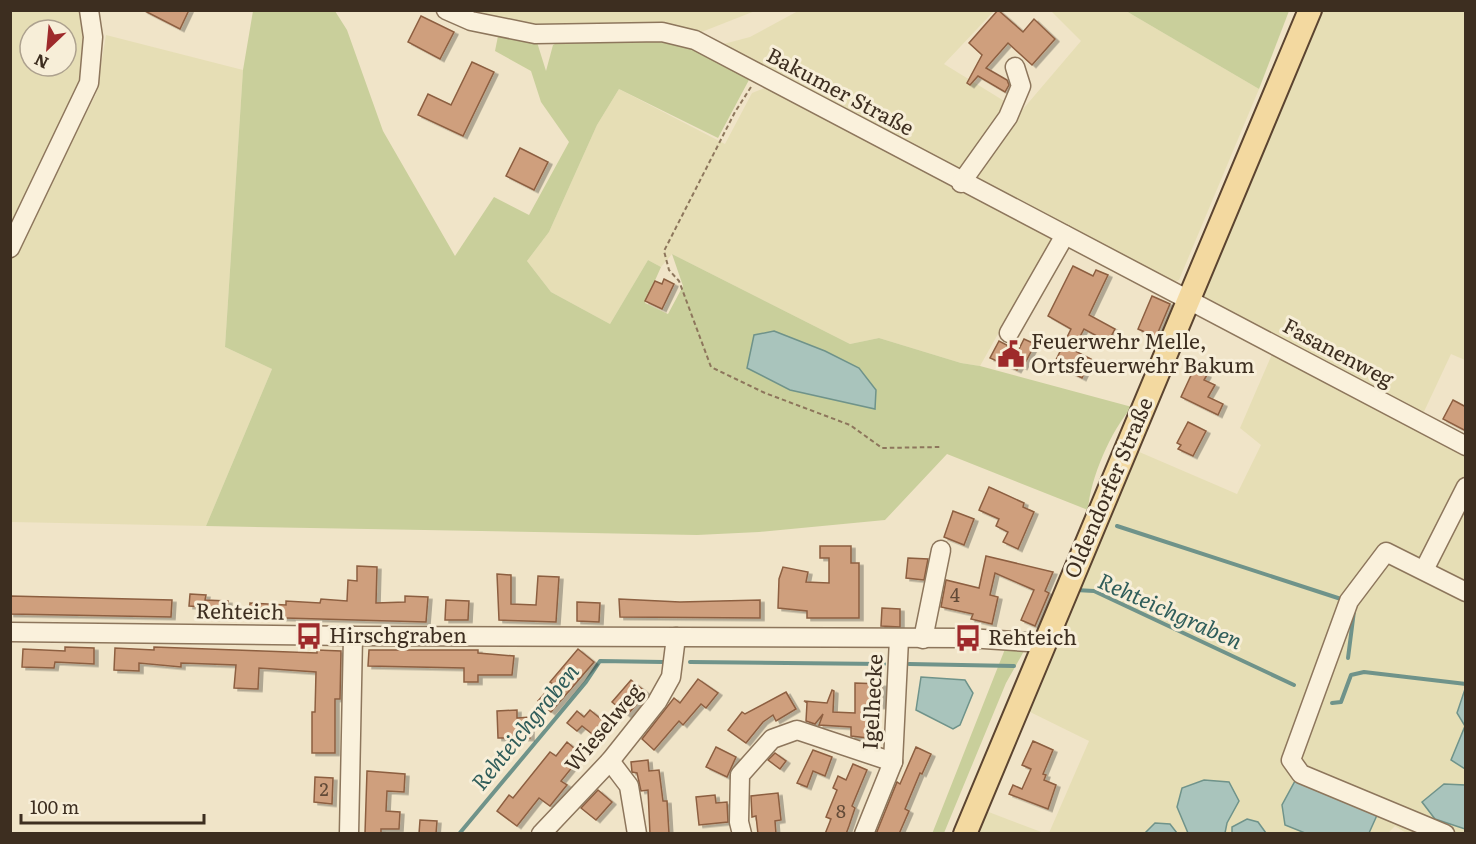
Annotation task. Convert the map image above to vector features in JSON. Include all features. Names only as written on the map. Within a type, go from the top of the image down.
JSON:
[{"type":"main road","name":"Oldendorfer Straße","points":[[965,834],[1310,10]]},
{"type":"street","points":[[10,248],[89,83],[93,37],[89,10]]},
{"type":"street","name":"Bakumer Straße","points":[[446,10],[471,21],[534,34],[662,32],[694,40],[961,183],[1189,300]]},
{"type":"street","points":[[961,183],[1008,117],[1021,86],[1015,67]]},
{"type":"street","points":[[1009,333],[1065,235]]},
{"type":"street","name":"Fasanenweg","points":[[1189,300],[1466,446]]},
{"type":"street","points":[[1424,570],[1466,487]]},
{"type":"street","points":[[923,639],[941,550]]},
{"type":"street","points":[[1445,834],[1301,774],[1291,760],[1349,601],[1386,552],[1466,592]]},
{"type":"street","name":"Rehteich","points":[[10,632],[353,636],[968,638],[1044,643]]},
{"type":"street","points":[[348,834],[353,636]]},
{"type":"street","name":"Wieselweg","points":[[541,834],[610,761],[657,702],[671,677],[676,637]]},
{"type":"street","name":"Igelhecke","points":[[864,834],[893,762],[899,639]]},
{"type":"street","points":[[742,834],[739,822],[740,775],[772,739],[796,730],[893,762]]},
{"type":"street","points":[[610,761],[629,786],[637,834]]},
{"type":"path","points":[[760,75],[735,112],[664,251],[669,270],[679,281],[711,367],[765,393],[850,425],[882,448],[942,447]]},
{"type":"shaded area","points":[[11,11],[84,11],[89,83],[11,247]]},
{"type":"shaded area","points":[[461,11],[755,11],[699,33],[539,29]]},
{"type":"shaded area","points":[[798,11],[994,11],[944,64],[1009,104],[963,171],[716,46],[750,37]]},
{"type":"shaded area","points":[[1051,11],[1126,11],[1259,89],[1179,280],[1174,282],[978,178],[976,173],[1000,136],[1081,41]]},
{"type":"shaded area","points":[[1318,11],[1465,11],[1465,360],[1451,354],[1421,418],[1202,302],[1199,295]]},
{"type":"shaded area","points":[[106,35],[243,70],[225,347],[272,369],[206,526],[11,522],[10,262],[96,94]]},
{"type":"shaded area","points":[[767,87],[1052,238],[980,366],[961,363],[879,338],[850,344],[672,254],[661,267],[648,260],[610,324],[551,292],[527,261],[549,232],[597,125],[619,89],[725,144],[752,93]]},
{"type":"shaded area","points":[[1273,352],[1465,455],[1466,680],[1457,712],[1465,726],[1451,760],[1465,769],[1465,785],[1444,784],[1435,819],[1465,829],[1465,833],[1406,833],[1395,826],[1388,833],[1369,833],[1378,813],[1285,825],[1305,833],[1266,833],[1258,822],[1232,827],[1232,833],[1225,833],[1227,823],[1238,800],[1204,780],[1182,788],[1177,808],[1188,833],[1177,833],[1170,824],[1156,823],[1145,833],[1049,833],[1089,741],[1024,709],[1137,451],[1237,494],[1261,445],[1240,428]]},
{"type":"shaded area","points":[[986,811],[1044,833],[977,834]]},
{"type":"green space","points":[[253,11],[335,11],[347,30],[383,131],[455,256],[494,197],[529,215],[569,142],[541,102],[531,71],[495,51],[498,36],[536,39],[546,71],[553,45],[563,40],[652,37],[690,48],[750,78],[718,138],[619,89],[597,125],[549,232],[527,261],[551,292],[610,324],[648,260],[661,267],[645,303],[668,314],[683,286],[672,254],[850,344],[879,338],[961,363],[980,366],[1132,407],[1117,428],[1103,455],[1093,484],[1088,510],[947,454],[885,520],[759,532],[697,535],[206,526],[272,369],[225,347],[243,70]]},
{"type":"green space","points":[[1126,11],[1289,11],[1259,89]]},
{"type":"green space","points":[[1005,649],[1024,651],[1006,683],[944,833],[932,834]]},
{"type":"water","points":[[774,331],[825,351],[859,368],[876,390],[875,409],[790,390],[747,368],[754,335]]},
{"type":"water","points":[[921,677],[965,680],[973,693],[960,725],[953,729],[916,710]]},
{"type":"water","points":[[1466,680],[1465,769],[1451,760],[1465,726],[1457,713],[1465,689]]},
{"type":"water","points":[[1204,780],[1229,782],[1239,801],[1227,823],[1225,833],[1188,833],[1177,807],[1182,788]]},
{"type":"water","points":[[1295,781],[1378,813],[1369,833],[1305,833],[1285,825],[1282,805]]},
{"type":"water","points":[[1444,784],[1465,785],[1465,829],[1435,819],[1422,802]]},
{"type":"water","points":[[1247,819],[1258,822],[1266,833],[1232,833],[1232,827]]},
{"type":"water","points":[[1155,823],[1170,824],[1177,833],[1145,833]]},
{"type":"building","points":[[143,10],[189,10],[180,29]]},
{"type":"building","points":[[998,10],[1023,32],[1034,19],[1055,39],[1032,65],[1008,43],[986,68],[1007,80],[1009,85],[1005,92],[978,76],[970,85],[967,83],[982,55],[969,43]]},
{"type":"building","points":[[421,16],[454,32],[440,59],[408,42]]},
{"type":"building","points":[[472,62],[494,72],[463,136],[418,115],[428,94],[451,105]]},
{"type":"building","points":[[520,148],[548,162],[534,190],[506,176]]},
{"type":"building","points":[[1073,266],[1093,276],[1096,270],[1108,275],[1089,315],[1115,329],[1108,342],[1084,329],[1073,350],[1091,359],[1082,378],[1054,364],[1071,329],[1048,316]]},
{"type":"building","points":[[664,279],[674,284],[662,309],[645,301],[655,281],[662,284]]},
{"type":"building","points":[[1152,296],[1170,304],[1156,337],[1138,329]]},
{"type":"building","name":"Feuerwehr Melle, Ortsfeuerwehr Bakum","points":[[1024,339],[1035,344],[1023,367],[1020,365],[1017,370],[990,358],[999,341],[1018,351]]},
{"type":"building","points":[[1194,369],[1207,375],[1204,380],[1215,385],[1208,397],[1223,404],[1218,415],[1181,397]]},
{"type":"building","points":[[1453,400],[1466,407],[1466,431],[1443,419]]},
{"type":"building","points":[[1188,422],[1206,431],[1193,456],[1178,449],[1181,445],[1177,443]]},
{"type":"building","points":[[989,487],[1024,503],[1023,507],[1034,512],[1018,549],[1003,542],[1008,532],[996,526],[999,519],[979,510]]},
{"type":"building","points":[[953,511],[974,519],[964,545],[944,537]]},
{"type":"building","points":[[820,546],[851,546],[851,563],[859,563],[859,618],[807,618],[807,611],[778,608],[779,579],[783,567],[808,572],[806,582],[829,583],[829,558],[820,558]]},
{"type":"building","points":[[986,556],[1053,572],[1045,591],[1049,593],[1035,626],[1021,620],[1034,590],[995,573],[990,595],[998,597],[992,624],[971,619],[973,614],[941,607],[946,580],[979,588]]},
{"type":"building","points":[[908,558],[928,559],[924,580],[906,578]]},
{"type":"building","points":[[357,566],[377,567],[376,603],[405,602],[405,596],[428,597],[426,622],[249,617],[250,603],[286,605],[286,601],[320,603],[321,599],[347,601],[348,580],[357,581]]},
{"type":"building","points":[[497,574],[511,575],[511,604],[536,605],[538,576],[559,577],[556,622],[499,620]]},
{"type":"building","points":[[190,594],[206,595],[205,600],[228,601],[227,618],[203,617],[203,607],[189,606]]},
{"type":"building","points":[[10,596],[172,600],[171,617],[10,614]]},
{"type":"building","points":[[619,599],[680,602],[760,600],[760,618],[620,617]]},
{"type":"building","points":[[446,600],[469,601],[468,620],[445,620]]},
{"type":"building","points":[[577,602],[600,603],[599,622],[577,621]]},
{"type":"building","points":[[882,608],[900,609],[900,627],[881,626]]},
{"type":"building","points":[[65,647],[94,648],[94,664],[55,662],[54,668],[22,667],[23,649],[65,651]]},
{"type":"building","points":[[154,647],[317,653],[317,650],[341,651],[340,699],[335,699],[335,753],[312,753],[312,712],[315,712],[316,672],[259,668],[258,689],[234,688],[236,665],[181,663],[181,667],[139,663],[139,671],[114,670],[115,648],[154,650]]},
{"type":"building","points":[[578,649],[594,662],[551,712],[538,701],[553,684],[550,682]]},
{"type":"building","points":[[369,650],[478,650],[478,653],[514,656],[512,675],[478,675],[478,682],[464,682],[464,668],[368,666]]},
{"type":"building","points":[[698,679],[718,693],[706,708],[701,704],[683,725],[679,721],[654,750],[642,739],[674,698],[680,703]]},
{"type":"building","points":[[631,680],[647,693],[627,715],[612,702]]},
{"type":"building","points":[[855,683],[882,684],[882,706],[869,706],[868,738],[851,736],[851,727],[819,725],[823,714],[815,724],[806,721],[807,703],[804,701],[827,703],[832,690],[834,691],[833,712],[855,713]]},
{"type":"building","points":[[786,692],[796,709],[776,721],[773,715],[763,722],[746,743],[728,730],[742,712],[745,714]]},
{"type":"building","points":[[517,710],[517,718],[530,717],[530,738],[498,738],[497,711]]},
{"type":"building","points":[[590,710],[607,724],[596,737],[582,726],[577,731],[567,723],[577,711],[584,717]]},
{"type":"building","points":[[1033,741],[1053,750],[1043,774],[1046,775],[1044,780],[1056,785],[1048,809],[1009,794],[1013,785],[1022,789],[1031,769],[1022,765]]},
{"type":"building","points":[[567,742],[582,755],[561,781],[567,785],[550,806],[539,798],[517,826],[497,811],[509,795],[513,798],[550,752],[556,756]]},
{"type":"building","points":[[716,747],[736,757],[727,777],[706,767]]},
{"type":"building","points":[[916,747],[931,754],[922,774],[920,773],[905,809],[909,811],[899,834],[876,834],[897,782],[900,784]]},
{"type":"building","points":[[813,750],[832,757],[825,776],[813,771],[807,787],[797,783]]},
{"type":"building","points":[[775,753],[786,761],[780,769],[768,760]]},
{"type":"building","points":[[648,760],[649,771],[659,770],[663,801],[667,801],[669,833],[650,834],[648,790],[641,791],[637,773],[632,772],[631,762]]},
{"type":"building","points":[[853,764],[867,770],[852,806],[855,808],[846,834],[825,834],[831,819],[826,817],[837,790],[833,788],[838,776],[846,780]]},
{"type":"building","points":[[367,771],[405,774],[404,792],[387,791],[386,811],[400,812],[399,829],[381,829],[381,834],[365,833]]},
{"type":"building","points":[[315,777],[333,778],[332,804],[314,802]]},
{"type":"building","points":[[598,790],[612,802],[596,820],[581,808]]},
{"type":"building","points":[[778,793],[781,820],[775,821],[776,834],[758,834],[756,816],[752,817],[751,796]]},
{"type":"building","points":[[715,795],[716,803],[727,802],[728,822],[699,825],[696,797]]},
{"type":"building","points":[[420,820],[437,821],[436,834],[419,834]]},
{"type":"waterway","points":[[1117,526],[1341,599]]},
{"type":"waterway","name":"Rehteichgraben","points":[[1076,590],[1094,591],[1294,685]]},
{"type":"waterway","points":[[1348,658],[1354,611]]},
{"type":"waterway","name":"Rehteichgraben","points":[[459,834],[586,682],[600,661],[663,662]]},
{"type":"waterway","name":"Rehteichgraben","points":[[690,662],[884,664]]},
{"type":"waterway","name":"Rehteichgraben","points":[[909,664],[1014,666]]},
{"type":"waterway","name":"Rehteichgraben","points":[[1332,703],[1341,702],[1351,675],[1364,672],[1466,684]]},
{"type":"place","name":"Feuerwehr Melle, Ortsfeuerwehr Bakum","points":[[1011,354]]},
{"type":"place","name":"Hirschgraben","points":[[309,636]]},
{"type":"place","name":"Rehteich","points":[[968,638]]}]
